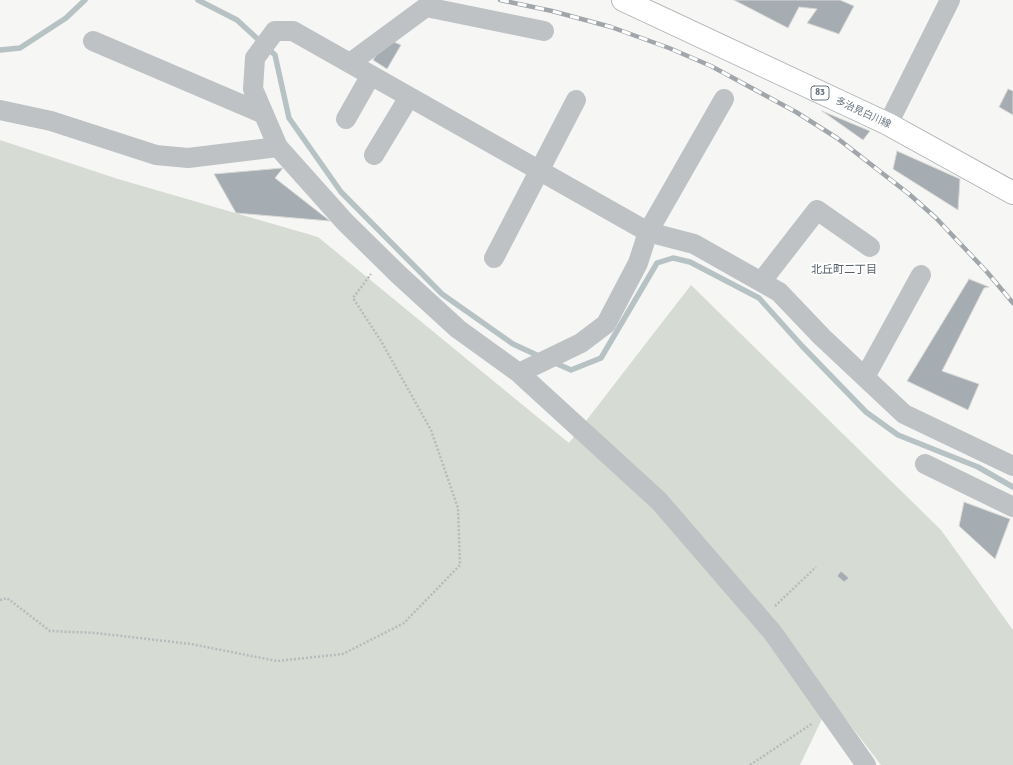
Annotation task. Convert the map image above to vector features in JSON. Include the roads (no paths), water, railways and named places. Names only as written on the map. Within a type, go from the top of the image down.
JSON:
[{"type":"main road","name":"多治見白川線","points":[[623,0],[888,124],[1013,192]]},
{"type":"street","points":[[888,124],[950,0]]},
{"type":"street","points":[[350,64],[426,7],[544,31]]},
{"type":"street","points":[[866,765],[773,632],[659,501],[519,373],[458,329],[384,261],[345,222],[278,147],[253,89],[255,58],[275,31],[293,32],[648,232],[694,244],[778,292],[904,414],[1013,466]]},
{"type":"street","points":[[93,41],[264,114]]},
{"type":"street","points":[[346,119],[371,75]]},
{"type":"street","points":[[374,155],[409,97]]},
{"type":"street","points":[[519,373],[582,343],[606,324],[638,263],[648,232],[724,99]]},
{"type":"street","points":[[494,258],[576,100]]},
{"type":"street","points":[[0,110],[51,121],[156,154],[188,158],[278,147]]},
{"type":"street","points":[[761,282],[817,210],[870,247]]},
{"type":"street","points":[[865,377],[921,275]]},
{"type":"street","points":[[925,464],[1013,507]]},
{"type":"waterway","points":[[0,50],[20,48],[66,18],[85,0]]},
{"type":"waterway","points":[[198,0],[237,20],[275,55],[289,118],[341,192],[442,294],[513,344],[541,357]]},
{"type":"waterway","points":[[553,362],[571,370],[601,358],[657,263],[673,258],[690,262],[759,298],[802,346],[866,412],[898,435],[978,467],[1013,487]]},
{"type":"railway","points":[[500,0],[552,11],[611,27],[669,48],[711,66],[796,112],[837,138],[909,194],[936,218],[987,272],[1013,303]]},
{"type":"district","name":"北丘町二丁目","points":[[844,270]]}]
